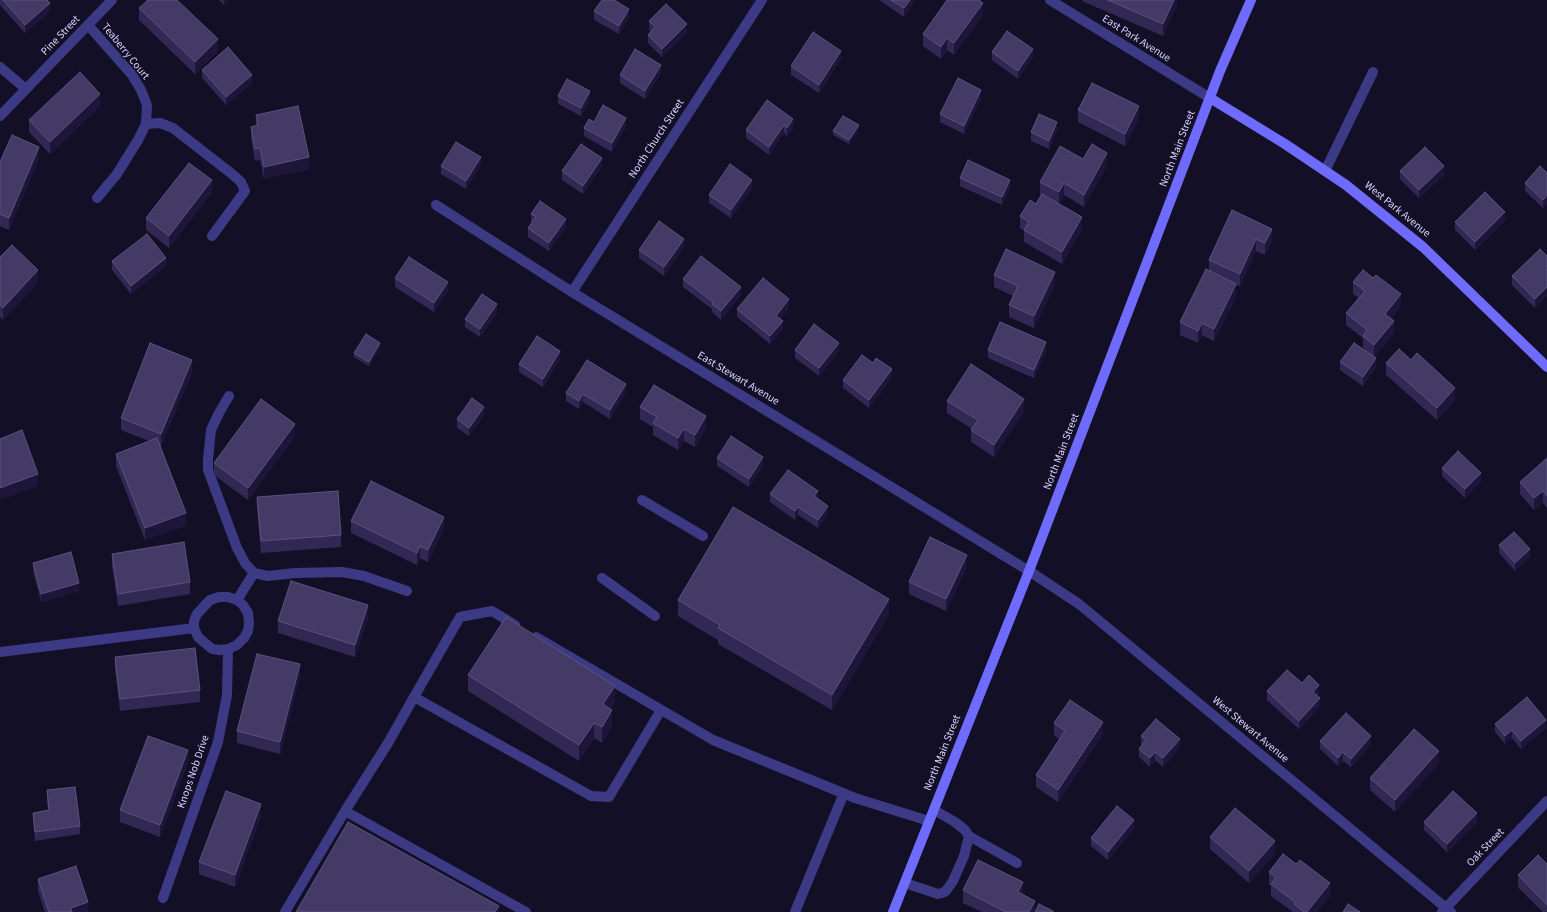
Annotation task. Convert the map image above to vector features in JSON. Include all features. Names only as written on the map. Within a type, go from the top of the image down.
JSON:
[{"type":"main road","name":"North Main Street","points":[[893,912],[1029,571],[1220,71],[1249,1]]},
{"type":"main road","name":"West Park Avenue","points":[[1210,98],[1346,185],[1423,247],[1547,367]]},
{"type":"street","name":"Pine Street","points":[[0,116],[112,0]]},
{"type":"street","name":"North Church Street","points":[[572,292],[762,0]]},
{"type":"street","name":"East Park Avenue","points":[[1050,0],[1210,98]]},
{"type":"street","name":"Teaberry Court","points":[[88,25],[132,75],[141,90],[147,105],[146,124],[138,140],[117,174],[97,198]]},
{"type":"street","points":[[0,67],[26,89]]},
{"type":"street","points":[[1325,171],[1373,72]]},
{"type":"street","points":[[146,124],[160,123],[173,128],[241,182],[245,191],[212,236]]},
{"type":"street","name":"East Stewart Avenue","points":[[436,205],[572,292],[1029,571]]},
{"type":"street","points":[[229,396],[218,413],[211,430],[208,470],[237,548],[245,563],[254,573],[268,576],[295,573],[342,572],[364,576],[407,591]]},
{"type":"street","points":[[642,500],[703,536]]},
{"type":"street","name":"West Stewart Avenue","points":[[1029,571],[1079,604],[1446,910]]},
{"type":"street","points":[[237,600],[254,573]]},
{"type":"street","points":[[602,578],[655,616]]},
{"type":"street","points":[[219,597],[228,597],[237,600],[243,605],[248,613],[248,631],[237,645],[228,649],[212,649],[198,637],[194,628],[194,622],[197,614],[210,600],[219,597]]},
{"type":"street","points":[[285,912],[345,811],[388,743],[460,617],[492,611],[713,740],[844,793],[929,821]]},
{"type":"street","points":[[0,652],[194,628]]},
{"type":"street","name":"Knops Nob Drive","points":[[164,898],[218,742],[227,695],[228,649]]},
{"type":"street","points":[[414,697],[591,796],[609,797],[661,710]]},
{"type":"street","points":[[794,912],[844,793]]},
{"type":"street","name":"Oak Street","points":[[1446,910],[1547,801]]},
{"type":"street","points":[[934,810],[955,822],[965,830],[969,836],[1017,863]]},
{"type":"street","points":[[345,811],[526,912]]},
{"type":"street","points":[[905,883],[938,894],[946,891],[953,881],[964,856],[969,836]]},
{"type":"building","points":[[3,0],[47,0],[50,3],[25,25]]},
{"type":"building","points":[[148,0],[177,0],[218,39],[195,62],[139,8]]},
{"type":"building","points":[[602,0],[614,0],[629,9],[619,26],[594,11]]},
{"type":"building","points":[[891,0],[910,0],[904,8]]},
{"type":"building","points":[[947,0],[979,0],[983,3],[954,43],[947,38],[941,47],[923,34]]},
{"type":"building","points":[[1108,0],[1174,0],[1163,24]]},
{"type":"building","points":[[666,4],[687,24],[662,49],[648,35],[655,27],[649,21]]},
{"type":"building","points":[[1007,31],[1033,49],[1018,71],[992,52]]},
{"type":"building","points":[[813,32],[841,51],[819,85],[791,66]]},
{"type":"building","points":[[228,47],[252,75],[226,97],[202,70]]},
{"type":"building","points":[[635,49],[661,65],[645,91],[620,75]]},
{"type":"building","points":[[80,72],[100,94],[50,142],[29,120]]},
{"type":"building","points":[[958,78],[981,90],[964,126],[940,114]]},
{"type":"building","points":[[567,79],[590,91],[581,108],[558,96]]},
{"type":"building","points":[[1092,83],[1139,106],[1125,134],[1078,110]]},
{"type":"building","points":[[767,100],[793,119],[787,128],[784,125],[769,147],[746,130]]},
{"type":"building","points":[[603,105],[626,118],[612,143],[584,128],[589,119],[594,122]]},
{"type":"building","points":[[298,106],[309,157],[264,167],[260,148],[255,149],[251,127],[258,125],[256,115]]},
{"type":"building","points":[[1039,114],[1057,122],[1049,141],[1031,132]]},
{"type":"building","points":[[843,116],[859,125],[849,140],[833,131]]},
{"type":"building","points":[[12,135],[39,147],[9,218],[0,214],[0,162]]},
{"type":"building","points":[[456,142],[481,157],[466,181],[441,166]]},
{"type":"building","points":[[581,144],[602,158],[583,186],[562,171]]},
{"type":"building","points":[[1092,144],[1107,153],[1084,195],[1064,183],[1059,192],[1040,182],[1060,146],[1083,159]]},
{"type":"building","points":[[1425,147],[1444,166],[1419,190],[1400,171]]},
{"type":"building","points":[[968,160],[1010,180],[1002,197],[960,178]]},
{"type":"building","points":[[189,163],[212,180],[169,236],[146,218]]},
{"type":"building","points":[[730,164],[752,180],[731,210],[709,195]]},
{"type":"building","points":[[1540,166],[1547,173],[1547,195],[1543,200],[1525,183]]},
{"type":"building","points":[[1485,192],[1505,212],[1475,242],[1455,222]]},
{"type":"building","points":[[1042,194],[1082,217],[1062,252],[1024,230],[1029,222],[1020,216],[1030,200],[1036,204]]},
{"type":"building","points":[[540,201],[566,219],[549,243],[528,228],[536,217],[531,214]]},
{"type":"building","points":[[1232,210],[1272,229],[1265,243],[1256,239],[1240,274],[1209,260]]},
{"type":"building","points":[[659,221],[684,239],[664,267],[639,250]]},
{"type":"building","points":[[147,234],[166,258],[131,286],[112,261]]},
{"type":"building","points":[[12,245],[38,270],[3,308],[0,305],[0,257]]},
{"type":"building","points":[[1006,249],[1055,272],[1034,316],[1009,305],[1018,286],[994,275]]},
{"type":"building","points":[[1540,249],[1547,256],[1547,287],[1535,299],[1512,276]]},
{"type":"building","points":[[701,256],[741,287],[721,311],[712,304],[713,302],[683,279]]},
{"type":"building","points":[[409,257],[448,282],[434,303],[395,278]]},
{"type":"building","points":[[1206,269],[1236,284],[1214,329],[1202,323],[1198,331],[1180,322]]},
{"type":"building","points":[[1363,270],[1373,278],[1376,275],[1401,294],[1385,314],[1394,321],[1374,345],[1363,336],[1367,330],[1346,313],[1365,291],[1353,282]]},
{"type":"building","points":[[763,278],[789,299],[776,316],[783,321],[770,336],[737,309]]},
{"type":"building","points":[[482,294],[497,304],[480,329],[465,319]]},
{"type":"building","points":[[1000,322],[1046,342],[1034,370],[988,350]]},
{"type":"building","points":[[814,324],[839,343],[819,368],[795,350]]},
{"type":"building","points":[[366,334],[380,343],[369,362],[354,353]]},
{"type":"building","points":[[537,336],[560,351],[543,379],[519,364]]},
{"type":"building","points":[[150,343],[192,360],[161,434],[121,418]]},
{"type":"building","points":[[1354,343],[1376,358],[1363,377],[1340,362]]},
{"type":"building","points":[[1399,349],[1411,360],[1417,353],[1455,388],[1437,408],[1386,363]]},
{"type":"building","points":[[862,355],[873,363],[876,358],[892,369],[869,400],[843,380]]},
{"type":"building","points":[[587,360],[626,384],[610,410],[583,394],[579,401],[566,393]]},
{"type":"building","points":[[971,364],[1024,399],[994,445],[971,430],[978,420],[947,401]]},
{"type":"building","points":[[654,385],[706,416],[695,435],[684,429],[678,438],[653,423],[657,417],[640,407]]},
{"type":"building","points":[[472,398],[484,407],[469,428],[457,419]]},
{"type":"building","points":[[261,399],[295,424],[248,488],[214,463]]},
{"type":"building","points":[[22,430],[38,474],[0,488],[0,439]]},
{"type":"building","points":[[731,436],[763,457],[749,479],[717,458]]},
{"type":"building","points":[[157,438],[186,513],[145,528],[116,454]]},
{"type":"building","points":[[1458,451],[1481,473],[1465,489],[1442,468]]},
{"type":"building","points":[[1547,458],[1547,496],[1543,491],[1534,498],[1520,482]]},
{"type":"building","points":[[788,470],[818,491],[814,496],[828,506],[818,520],[798,507],[795,511],[770,494]]},
{"type":"building","points":[[371,481],[444,517],[428,550],[420,546],[417,553],[351,521]]},
{"type":"building","points":[[338,491],[341,535],[261,541],[257,497]]},
{"type":"building","points":[[733,507],[889,599],[832,695],[718,628],[720,625],[678,600]]},
{"type":"building","points":[[1514,532],[1530,549],[1515,563],[1499,545]]},
{"type":"building","points":[[930,537],[967,555],[946,599],[909,582]]},
{"type":"building","points":[[184,542],[190,582],[118,594],[112,554]]},
{"type":"building","points":[[71,552],[79,583],[41,594],[33,563]]},
{"type":"building","points":[[291,581],[368,605],[355,645],[278,621]]},
{"type":"building","points":[[506,617],[615,686],[603,704],[612,710],[602,727],[594,723],[579,745],[468,675]]},
{"type":"building","points":[[195,648],[200,690],[120,699],[115,657]]},
{"type":"building","points":[[257,654],[300,664],[280,742],[237,731]]},
{"type":"building","points":[[1287,670],[1302,683],[1309,675],[1319,685],[1313,692],[1320,698],[1299,721],[1267,691]]},
{"type":"building","points":[[1527,697],[1546,720],[1521,741],[1512,730],[1505,736],[1495,724]]},
{"type":"building","points":[[1070,700],[1103,722],[1058,790],[1036,775],[1065,731],[1054,723]]},
{"type":"building","points":[[1346,713],[1371,736],[1351,759],[1343,752],[1338,758],[1320,741]]},
{"type":"building","points":[[1156,719],[1180,739],[1163,758],[1155,752],[1150,758],[1139,749],[1146,740],[1141,736]]},
{"type":"building","points":[[1414,729],[1439,751],[1395,800],[1370,778]]},
{"type":"building","points":[[148,736],[188,750],[160,825],[120,810]]},
{"type":"building","points":[[75,787],[80,826],[35,832],[33,813],[49,810],[47,790]]},
{"type":"building","points":[[226,791],[261,804],[235,875],[199,862]]},
{"type":"building","points":[[1453,791],[1477,813],[1447,844],[1424,822]]},
{"type":"building","points":[[1117,806],[1134,820],[1108,852],[1091,838]]},
{"type":"building","points":[[1235,808],[1275,841],[1249,871],[1210,837]]},
{"type":"building","points":[[348,822],[499,906],[495,912],[296,912]]},
{"type":"building","points":[[1283,854],[1296,864],[1300,860],[1330,883],[1307,912],[1304,912],[1294,904],[1295,902],[1271,884],[1276,878],[1269,872]]},
{"type":"building","points":[[1538,855],[1547,864],[1547,905],[1518,875]]},
{"type":"building","points":[[978,860],[1023,882],[1018,892],[1035,901],[1029,912],[1006,912],[963,890]]},
{"type":"building","points":[[76,866],[88,902],[71,908],[72,912],[49,912],[38,879]]},
{"type":"building","points":[[1039,904],[1053,911],[1053,912],[1035,912]]},
{"type":"building","points":[[1348,904],[1360,912],[1343,912]]}]
